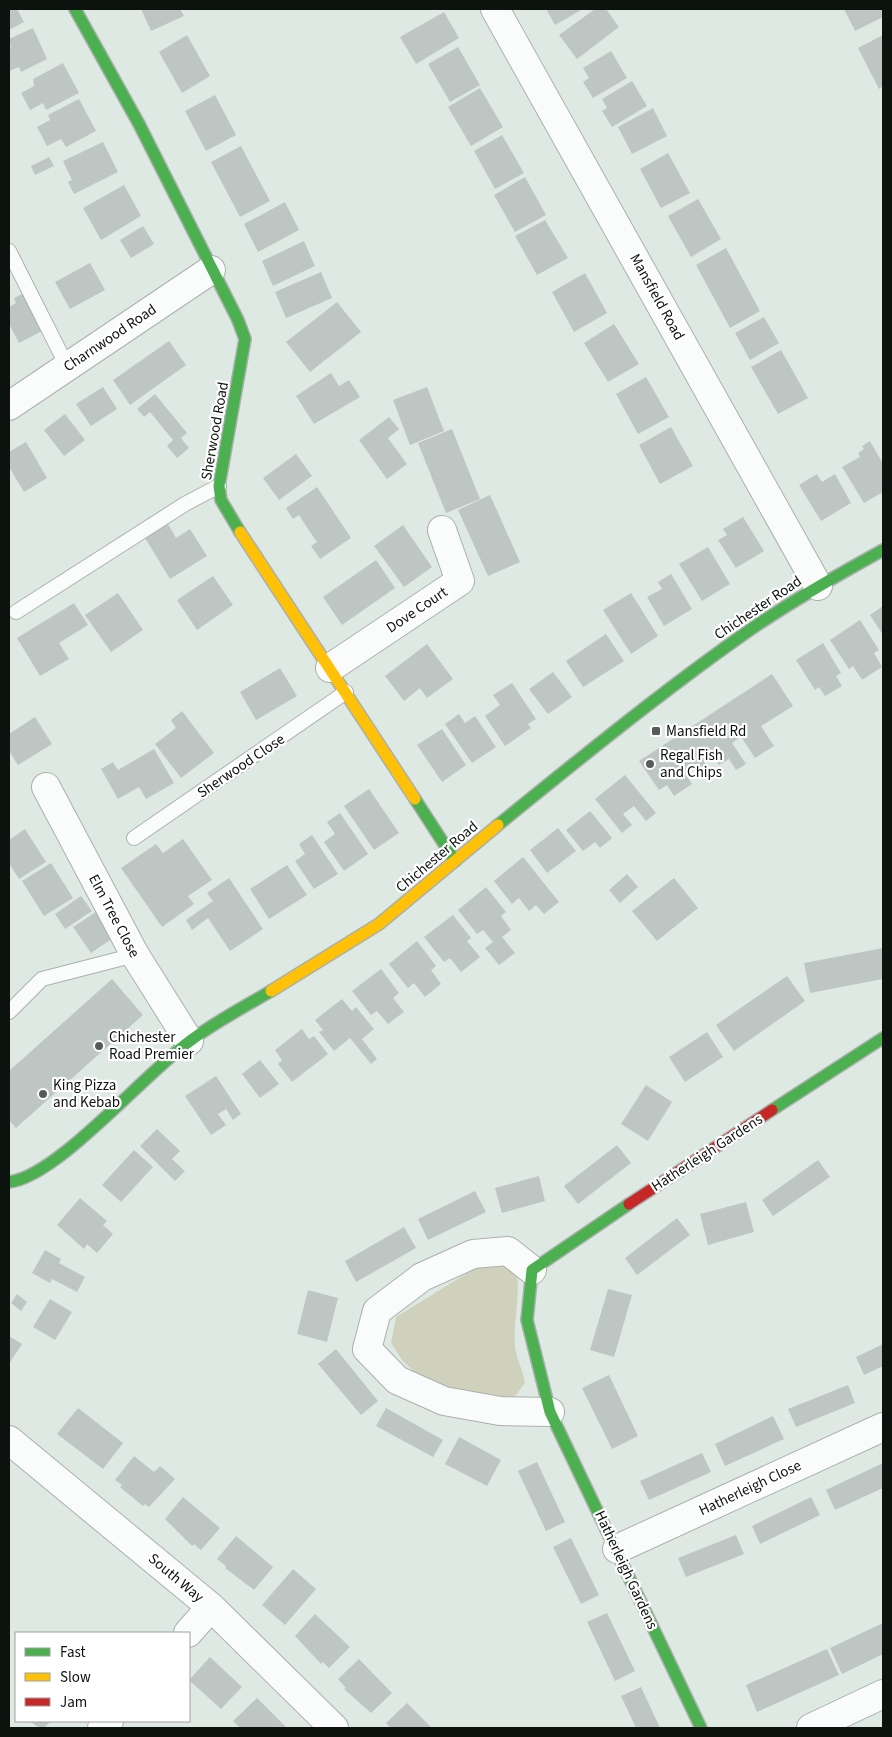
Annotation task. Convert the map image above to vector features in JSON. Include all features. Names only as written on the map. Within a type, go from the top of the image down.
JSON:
[{"type":"street","name":"Sherwood Road","points":[[75,9],[160,163],[211,270],[238,320],[245,338],[219,486],[221,500],[228,516],[346,692],[455,861]]},
{"type":"street","name":"Mansfield Road","points":[[495,9],[818,586]]},
{"type":"street","name":"Charnwood Road","points":[[9,406],[211,270]]},
{"type":"street","name":"Dove Court","points":[[330,668],[460,581],[442,530]]},
{"type":"street","name":"Chichester Road","points":[[9,1182],[18,1182],[56,1158],[189,1041],[379,924],[672,687],[744,634],[818,586],[883,550]]},
{"type":"street","name":"Elm Tree Close","points":[[46,787],[135,955],[189,1041]]},
{"type":"street","name":"Hatherleigh Gardens","points":[[701,1728],[550,1412],[527,1320],[532,1270],[575,1239],[883,1038]]},
{"type":"street","points":[[532,1270],[508,1251],[473,1254],[422,1277],[377,1312],[366,1349],[397,1380],[444,1401],[500,1410],[550,1412]]},
{"type":"street","name":"Hatherleigh Close","points":[[617,1549],[883,1427]]},
{"type":"street","name":"South Way","points":[[9,1440],[211,1607],[334,1728]]},
{"type":"street","points":[[189,1632],[211,1607]]},
{"type":"street","points":[[811,1728],[883,1694]]},
{"type":"lane","points":[[9,251],[67,366]]},
{"type":"lane","points":[[16,612],[185,504],[219,486]]},
{"type":"lane","name":"Sherwood Close","points":[[134,838],[346,692]]},
{"type":"lane","points":[[9,1012],[42,979],[135,955]]},
{"type":"green space","points":[[485,1262],[500,1263],[517,1275],[518,1293],[515,1346],[525,1383],[512,1400],[481,1403],[424,1381],[402,1360],[391,1343],[396,1317]]},
{"type":"building","points":[[9,9],[17,9],[24,22],[9,30]]},
{"type":"building","points":[[141,9],[180,9],[184,16],[151,31]]},
{"type":"building","points":[[546,9],[583,9],[555,25]]},
{"type":"building","points":[[595,9],[606,9],[619,27],[577,59],[559,35]]},
{"type":"building","points":[[844,9],[883,9],[883,17],[855,31]]},
{"type":"building","points":[[444,12],[459,38],[416,64],[400,37]]},
{"type":"building","points":[[33,28],[47,59],[21,72],[19,67],[9,71],[9,49],[11,48],[9,39]]},
{"type":"building","points":[[187,35],[210,76],[182,93],[159,52]]},
{"type":"building","points":[[883,35],[883,86],[879,89],[858,48]]},
{"type":"building","points":[[458,47],[480,85],[450,102],[428,64]]},
{"type":"building","points":[[611,51],[627,78],[593,98],[583,82],[589,78],[583,68]]},
{"type":"building","points":[[63,63],[79,93],[46,110],[43,103],[30,110],[21,93],[34,86],[33,79]]},
{"type":"building","points":[[632,81],[647,106],[612,127],[602,111],[607,108],[602,99]]},
{"type":"building","points":[[480,88],[503,127],[471,146],[448,107]]},
{"type":"building","points":[[215,95],[236,135],[206,151],[185,111]]},
{"type":"building","points":[[79,99],[96,131],[66,147],[61,139],[47,146],[37,127],[50,120],[48,115]]},
{"type":"building","points":[[653,108],[667,136],[632,154],[618,127]]},
{"type":"building","points":[[502,135],[524,173],[495,189],[474,151]]},
{"type":"building","points":[[103,142],[118,172],[74,194],[68,182],[72,180],[63,161]]},
{"type":"building","points":[[241,146],[270,201],[240,217],[211,162]]},
{"type":"building","points":[[668,153],[690,193],[661,208],[640,169]]},
{"type":"building","points":[[49,157],[54,166],[35,175],[31,166]]},
{"type":"building","points":[[525,177],[546,215],[515,232],[494,195]]},
{"type":"building","points":[[124,185],[141,216],[101,240],[83,208]]},
{"type":"building","points":[[698,199],[721,239],[691,257],[668,216]]},
{"type":"building","points":[[285,202],[299,230],[258,252],[244,224]]},
{"type":"building","points":[[545,220],[568,258],[537,275],[515,236]]},
{"type":"building","points":[[143,226],[154,244],[131,258],[120,240]]},
{"type":"building","points":[[304,241],[315,266],[273,286],[262,261]]},
{"type":"building","points":[[726,248],[760,311],[730,328],[696,265]]},
{"type":"building","points":[[90,263],[105,290],[70,309],[55,282]]},
{"type":"building","points":[[321,272],[332,298],[286,318],[275,292]]},
{"type":"building","points":[[585,273],[607,313],[574,332],[552,292]]},
{"type":"building","points":[[25,293],[44,330],[19,343],[9,324],[9,307],[16,303],[14,298]]},
{"type":"building","points":[[337,302],[361,332],[310,372],[286,342]]},
{"type":"building","points":[[764,317],[779,343],[750,360],[735,333]]},
{"type":"building","points":[[614,324],[639,364],[608,382],[584,343]]},
{"type":"building","points":[[169,341],[186,365],[130,405],[113,380]]},
{"type":"building","points":[[781,350],[808,398],[778,414],[751,367]]},
{"type":"building","points":[[331,373],[339,386],[349,380],[360,397],[314,424],[296,396]]},
{"type":"building","points":[[646,377],[669,417],[638,434],[616,394]]},
{"type":"building","points":[[103,387],[117,409],[91,426],[76,404]]},
{"type":"building","points":[[427,387],[444,431],[410,445],[393,400]]},
{"type":"building","points":[[155,394],[187,433],[181,438],[189,448],[177,458],[167,446],[173,440],[150,412],[144,417],[137,409]]},
{"type":"building","points":[[65,414],[85,440],[64,456],[44,430]]},
{"type":"building","points":[[389,417],[399,429],[388,438],[407,464],[387,479],[359,440]]},
{"type":"building","points":[[671,427],[693,466],[660,484],[639,445]]},
{"type":"building","points":[[452,429],[480,499],[446,513],[418,443]]},
{"type":"building","points":[[870,441],[883,464],[883,492],[864,503],[842,467],[860,457],[858,453],[864,449],[862,446]]},
{"type":"building","points":[[26,442],[47,478],[24,492],[9,467],[9,452]]},
{"type":"building","points":[[296,454],[312,476],[279,500],[263,478]]},
{"type":"building","points":[[817,474],[822,482],[835,474],[851,503],[821,521],[799,485]]},
{"type":"building","points":[[317,487],[351,538],[320,559],[311,546],[317,542],[299,515],[293,519],[286,508]]},
{"type":"building","points":[[490,495],[520,562],[488,576],[458,510]]},
{"type":"building","points":[[743,517],[764,551],[736,568],[718,540],[727,535],[723,529]]},
{"type":"building","points":[[168,524],[176,538],[190,529],[207,556],[170,579],[145,538]]},
{"type":"building","points":[[403,525],[432,567],[404,587],[374,546]]},
{"type":"building","points":[[708,547],[730,584],[702,601],[679,564]]},
{"type":"building","points":[[376,560],[395,588],[342,625],[323,597]]},
{"type":"building","points":[[671,574],[692,609],[664,626],[647,597],[662,589],[658,582]]},
{"type":"building","points":[[213,576],[233,605],[197,630],[177,600]]},
{"type":"building","points":[[118,593],[143,630],[111,652],[85,615]]},
{"type":"building","points":[[631,593],[658,636],[631,654],[603,610]]},
{"type":"building","points":[[74,603],[88,625],[59,643],[69,659],[40,676],[17,638]]},
{"type":"building","points":[[883,606],[883,635],[870,615]]},
{"type":"building","points":[[860,620],[879,650],[874,653],[882,667],[862,680],[853,666],[849,669],[830,640]]},
{"type":"building","points":[[606,634],[624,661],[583,687],[566,661]]},
{"type":"building","points":[[823,643],[841,673],[836,676],[842,686],[825,696],[819,687],[815,690],[796,660]]},
{"type":"building","points":[[427,644],[453,679],[427,698],[420,688],[404,701],[385,676]]},
{"type":"building","points":[[280,668],[297,696],[256,720],[240,692]]},
{"type":"building","points":[[553,672],[572,697],[548,714],[529,689]]},
{"type":"building","points":[[772,674],[793,706],[761,726],[774,746],[755,758],[741,737],[732,743],[746,764],[736,770],[729,759],[719,765],[713,756],[704,762],[709,770],[700,776],[694,767],[685,773],[692,784],[674,796],[667,785],[659,790],[639,761]]},
{"type":"building","points":[[512,683],[536,719],[528,724],[531,728],[505,746],[485,716],[500,705],[493,695]]},
{"type":"building","points":[[182,711],[214,753],[181,778],[155,744],[176,728],[171,720]]},
{"type":"building","points":[[459,714],[465,723],[475,716],[496,747],[472,763],[445,724]]},
{"type":"building","points":[[35,717],[52,744],[18,765],[9,751],[9,734]]},
{"type":"building","points":[[442,729],[466,765],[442,782],[417,745]]},
{"type":"building","points":[[154,749],[174,783],[146,799],[139,787],[118,799],[101,769],[113,762],[118,770]]},
{"type":"building","points":[[625,775],[656,813],[646,821],[634,806],[623,814],[632,825],[622,833],[595,799]]},
{"type":"building","points":[[369,789],[399,833],[374,850],[344,806]]},
{"type":"building","points":[[590,811],[612,838],[600,848],[595,842],[583,851],[566,830]]},
{"type":"building","points":[[340,813],[368,854],[344,871],[324,842],[335,834],[327,822]]},
{"type":"building","points":[[558,828],[576,851],[547,873],[530,850]]},
{"type":"building","points":[[25,829],[46,862],[19,879],[9,863],[9,840]]},
{"type":"building","points":[[312,835],[338,874],[314,889],[295,861],[305,854],[299,844]]},
{"type":"building","points":[[183,839],[212,880],[188,896],[194,904],[162,927],[121,868],[156,844],[163,853]]},
{"type":"building","points":[[523,857],[559,902],[544,914],[536,905],[529,911],[519,898],[512,904],[494,881]]},
{"type":"building","points":[[51,863],[73,898],[44,916],[22,881]]},
{"type":"building","points":[[287,865],[307,895],[269,919],[250,889]]},
{"type":"building","points":[[627,874],[638,887],[620,903],[609,890]]},
{"type":"building","points":[[229,878],[263,929],[230,951],[208,918],[192,930],[186,920],[213,901],[207,893]]},
{"type":"building","points":[[674,878],[698,908],[657,941],[632,911]]},
{"type":"building","points":[[486,887],[506,912],[501,916],[511,930],[502,937],[515,953],[499,965],[485,948],[493,942],[483,930],[477,934],[458,910]]},
{"type":"building","points":[[81,896],[92,911],[65,929],[55,914]]},
{"type":"building","points":[[96,912],[113,938],[91,953],[73,927]]},
{"type":"building","points":[[453,915],[471,938],[467,941],[480,957],[461,972],[450,958],[444,962],[424,937]]},
{"type":"building","points":[[417,941],[436,966],[431,970],[441,984],[425,997],[414,983],[408,988],[389,964]]},
{"type":"building","points":[[883,948],[883,979],[810,993],[804,963]]},
{"type":"building","points":[[381,969],[399,993],[393,998],[404,1012],[388,1024],[377,1011],[371,1015],[352,991]]},
{"type":"building","points":[[787,976],[805,1001],[734,1051],[716,1025]]},
{"type":"building","points":[[112,979],[143,1015],[16,1128],[9,1120],[9,1071]]},
{"type":"building","points":[[342,999],[352,1011],[356,1007],[374,1029],[362,1039],[377,1059],[371,1064],[350,1038],[334,1051],[319,1032],[323,1030],[315,1020]]},
{"type":"building","points":[[302,1029],[309,1039],[314,1036],[328,1054],[292,1082],[278,1064],[282,1060],[275,1050]]},
{"type":"building","points":[[707,1032],[723,1057],[685,1082],[669,1057]]},
{"type":"building","points":[[260,1060],[279,1084],[260,1098],[242,1074]]},
{"type":"building","points":[[216,1076],[241,1114],[233,1120],[226,1109],[218,1114],[226,1125],[211,1135],[185,1096]]},
{"type":"building","points":[[646,1085],[672,1102],[648,1141],[621,1124]]},
{"type":"building","points":[[157,1129],[180,1151],[172,1159],[185,1171],[175,1181],[140,1146]]},
{"type":"building","points":[[617,1145],[631,1163],[578,1204],[564,1186]]},
{"type":"building","points":[[134,1150],[153,1167],[121,1202],[102,1185]]},
{"type":"building","points":[[818,1160],[830,1177],[773,1216],[762,1200]]},
{"type":"building","points":[[539,1176],[545,1201],[502,1213],[495,1188]]},
{"type":"building","points":[[475,1191],[486,1212],[428,1240],[418,1219]]},
{"type":"building","points":[[80,1198],[107,1221],[103,1225],[113,1234],[97,1253],[87,1244],[84,1249],[57,1225]]},
{"type":"building","points":[[746,1202],[754,1232],[708,1245],[700,1214]]},
{"type":"building","points":[[677,1218],[690,1235],[637,1275],[625,1258]]},
{"type":"building","points":[[404,1227],[416,1248],[356,1282],[345,1261]]},
{"type":"building","points":[[45,1250],[61,1259],[59,1263],[85,1277],[77,1292],[52,1279],[50,1283],[32,1273]]},
{"type":"building","points":[[608,1289],[632,1295],[614,1357],[590,1350]]},
{"type":"building","points":[[308,1290],[338,1298],[327,1342],[297,1334]]},
{"type":"building","points":[[17,1294],[27,1302],[21,1311],[11,1303]]},
{"type":"building","points":[[50,1299],[72,1312],[55,1340],[33,1327]]},
{"type":"building","points":[[9,1336],[22,1344],[9,1364]]},
{"type":"building","points":[[883,1344],[883,1366],[864,1375],[856,1357]]},
{"type":"building","points":[[336,1349],[378,1401],[361,1415],[318,1364]]},
{"type":"building","points":[[609,1375],[638,1436],[612,1449],[582,1388]]},
{"type":"building","points":[[848,1385],[855,1403],[796,1427],[788,1409]]},
{"type":"building","points":[[78,1408],[123,1443],[103,1469],[57,1434]]},
{"type":"building","points":[[386,1408],[443,1440],[433,1457],[376,1426]]},
{"type":"building","points":[[773,1416],[784,1439],[725,1466],[715,1444]]},
{"type":"building","points":[[459,1437],[501,1460],[487,1486],[445,1464]]},
{"type":"building","points":[[702,1453],[711,1472],[649,1500],[640,1481]]},
{"type":"building","points":[[134,1456],[154,1472],[160,1466],[175,1479],[149,1507],[145,1504],[143,1506],[120,1487],[122,1485],[115,1480]]},
{"type":"building","points":[[537,1462],[565,1522],[546,1531],[518,1471]]},
{"type":"building","points":[[883,1463],[883,1488],[835,1510],[826,1490]]},
{"type":"building","points":[[183,1497],[220,1528],[201,1550],[194,1544],[192,1546],[165,1519]]},
{"type":"building","points":[[811,1497],[820,1515],[760,1544],[752,1526]]},
{"type":"building","points":[[736,1535],[744,1554],[686,1577],[678,1558]]},
{"type":"building","points":[[236,1536],[273,1567],[254,1590],[225,1568],[226,1566],[217,1559]]},
{"type":"building","points":[[571,1538],[599,1595],[581,1604],[553,1547]]},
{"type":"building","points":[[293,1569],[316,1589],[285,1625],[262,1605]]},
{"type":"building","points":[[607,1613],[635,1671],[615,1681],[587,1622]]},
{"type":"building","points":[[315,1614],[350,1647],[329,1668],[323,1662],[321,1664],[295,1636]]},
{"type":"building","points":[[883,1623],[883,1654],[842,1674],[830,1648]]},
{"type":"building","points":[[827,1649],[839,1675],[757,1712],[746,1685]]},
{"type":"building","points":[[210,1657],[242,1687],[221,1709],[190,1679]]},
{"type":"building","points":[[359,1659],[392,1693],[371,1713],[344,1689],[346,1688],[338,1679]]},
{"type":"building","points":[[641,1687],[660,1728],[636,1728],[621,1696]]},
{"type":"building","points":[[257,1698],[287,1728],[240,1728],[233,1721]]},
{"type":"building","points":[[407,1703],[432,1728],[391,1728],[386,1723]]},
{"type":"building","points":[[31,1722],[50,1722],[44,1728],[39,1728]]},
{"type":"traffic: fast","points":[[75,9],[139,124],[238,320],[245,339],[219,486],[221,500],[240,532]]},
{"type":"traffic: fast","points":[[498,825],[650,704],[744,634],[795,601],[883,550]]},
{"type":"traffic: fast","points":[[415,799],[455,861]]},
{"type":"traffic: fast","points":[[9,1182],[29,1176],[51,1162],[76,1143],[190,1041],[219,1021],[271,991]]},
{"type":"traffic: fast","points":[[772,1110],[883,1038]]},
{"type":"traffic: fast","points":[[629,1204],[532,1270],[527,1320],[550,1412],[701,1728]]},
{"type":"traffic: slow","points":[[240,532],[415,799]]},
{"type":"traffic: slow","points":[[271,991],[379,924],[498,825]]},
{"type":"traffic: jam","points":[[629,1204],[772,1110]]},
{"type":"place","name":"Mansfield Rd","points":[[656,731]]},
{"type":"place","name":"Regal Fish and Chips","points":[[650,764]]},
{"type":"place","name":"Chichester Road Premier","points":[[99,1046]]},
{"type":"place","name":"King Pizza and Kebab","points":[[43,1094]]}]
